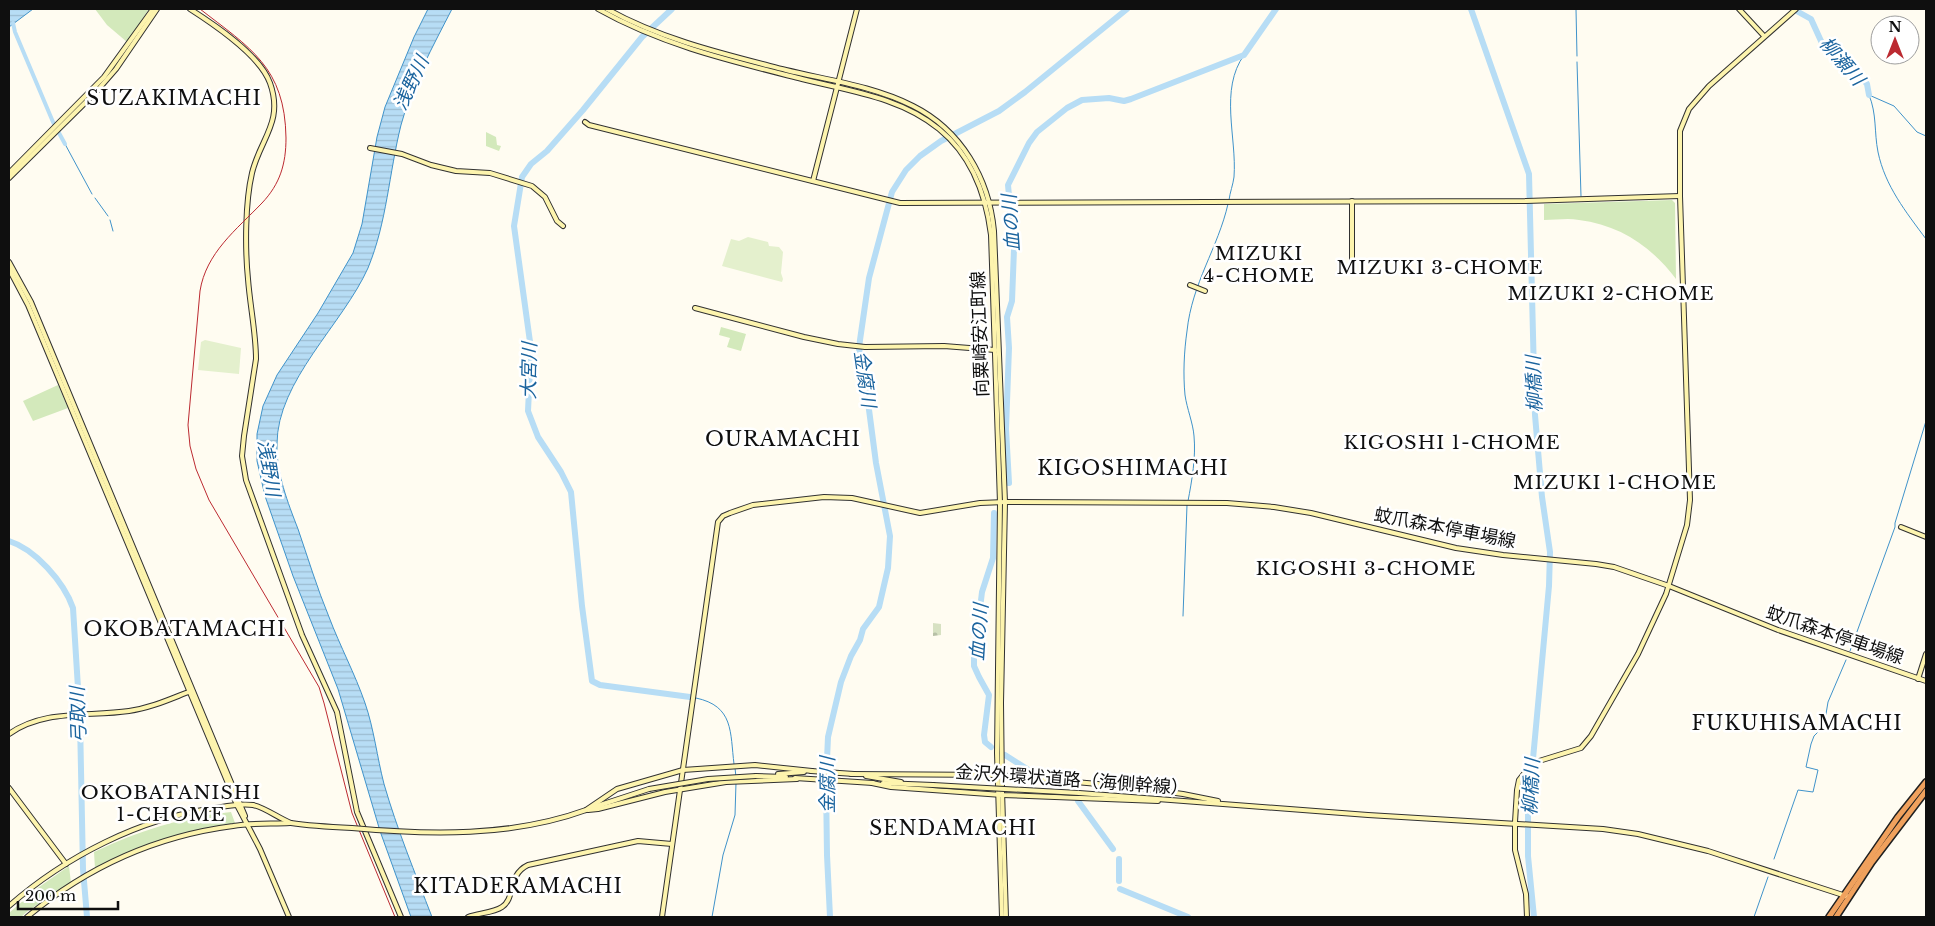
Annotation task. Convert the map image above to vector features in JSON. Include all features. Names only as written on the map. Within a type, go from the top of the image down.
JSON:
[{"type":"highway","points":[[1836,917],[1846,896],[1898,817],[1926,782]]},
{"type":"highway","points":[[1829,917],[1926,791]]},
{"type":"street","points":[[60,126],[104,77],[153,9]]},
{"type":"street","points":[[9,178],[96,92],[116,69],[158,9]]},
{"type":"street","points":[[190,9],[255,59],[265,70],[274,96],[273,123],[252,172],[248,205],[248,279],[256,347],[242,456],[246,480],[302,635],[337,712],[357,812],[401,917]]},
{"type":"street","name":"向粟崎安江町線","points":[[598,9],[671,41],[838,85],[888,96],[931,117],[948,131],[981,179],[994,231],[996,350],[1002,502],[999,775],[1006,917]]},
{"type":"street","name":"向粟崎安江町線","points":[[607,9],[641,29]]},
{"type":"street","points":[[814,181],[857,9]]},
{"type":"street","points":[[1739,9],[1764,36]]},
{"type":"street","points":[[1528,917],[1526,894],[1515,850],[1514,822],[1519,780],[1530,766],[1581,748],[1591,736],[1638,654],[1669,586],[1687,525],[1690,500],[1680,196],[1680,131],[1689,109],[1709,86],[1796,9]]},
{"type":"street","points":[[584,122],[596,127],[900,203],[1526,201],[1680,196]]},
{"type":"street","points":[[9,172],[54,132]]},
{"type":"street","points":[[370,148],[400,154],[456,171],[483,171],[532,186],[542,193],[557,221],[563,226]]},
{"type":"street","points":[[1352,201],[1352,269]]},
{"type":"street","points":[[9,262],[31,302],[191,691]]},
{"type":"street","points":[[9,269],[28,305],[239,805],[289,917]]},
{"type":"street","points":[[1190,286],[1205,291]]},
{"type":"street","points":[[695,308],[804,337],[845,344],[865,346],[944,346],[996,350]]},
{"type":"street","name":"蚊爪森本停車場線","points":[[662,917],[718,522],[723,516],[753,505],[824,497],[842,497],[924,513],[1002,502],[1227,503],[1274,507],[1311,513],[1456,548],[1614,567],[1669,586],[1778,630],[1926,681]]},
{"type":"street","points":[[1901,527],[1926,536]]},
{"type":"street","points":[[1918,679],[1926,654]]},
{"type":"street","points":[[9,734],[33,721],[45,718],[128,711],[147,707],[191,691]]},
{"type":"street","points":[[586,810],[617,789],[646,780],[683,770],[730,766],[755,765],[852,774],[918,784]]},
{"type":"street","points":[[770,775],[814,771]]},
{"type":"street","points":[[852,774],[999,775],[1132,787],[1183,794],[1232,804]]},
{"type":"street","name":"金沢外環状道路（海側幹線）","points":[[27,917],[92,872],[136,851],[160,842],[212,829],[291,823],[372,830],[456,832],[503,829],[561,818],[649,790],[708,779],[770,775],[797,779],[1116,795],[1368,815],[1514,822],[1603,829],[1666,839],[1846,896]]},
{"type":"street","points":[[586,810],[598,809],[680,789],[732,782],[797,779]]},
{"type":"street","points":[[872,783],[891,787],[1000,795],[1193,802]]},
{"type":"street","points":[[9,788],[66,864]]},
{"type":"street","name":"向粟崎安江町線","points":[[1000,795],[1002,917]]},
{"type":"street","points":[[9,906],[36,883],[90,849],[166,819],[190,812],[239,805]]},
{"type":"street","name":"金沢外環状道路（海側幹線）","points":[[239,805],[258,807],[291,823]]},
{"type":"street","points":[[468,917],[502,908],[506,903],[517,872],[528,865],[638,841],[672,844]]},
{"type":"green space","points":[[95,9],[149,9],[127,42],[107,25]]},
{"type":"green space","points":[[486,132],[496,137],[497,145],[501,146],[499,151],[486,146]]},
{"type":"green space","points":[[1672,200],[1675,203],[1676,279],[1667,267],[1646,248],[1621,232],[1579,220],[1544,220],[1544,204]]},
{"type":"green space","points":[[748,237],[768,242],[769,246],[779,247],[783,252],[782,282],[722,266],[731,239],[739,241]]},
{"type":"green space","points":[[721,327],[746,334],[741,351],[727,347],[730,338],[719,335]]},
{"type":"green space","points":[[205,340],[241,348],[239,374],[198,370],[201,342]]},
{"type":"green space","points":[[58,385],[68,408],[33,421],[23,401]]},
{"type":"green space","points":[[933,623],[941,624],[941,635],[933,636]]},
{"type":"green space","points":[[231,812],[235,823],[198,830],[163,840],[95,869],[94,852],[111,844],[144,831],[178,821]]},
{"type":"green space","points":[[69,866],[71,883],[21,917],[9,917],[9,913],[39,887]]},
{"type":"water","points":[[9,9],[33,9],[9,27]]},
{"type":"water","name":"浅野川","points":[[428,9],[452,9],[411,95],[401,125],[384,215],[374,251],[357,289],[299,375],[280,421],[277,444],[278,466],[287,498],[325,606],[365,703],[389,801],[432,917],[411,917],[380,831],[338,689],[293,576],[265,496],[257,461],[257,434],[263,406],[277,375],[318,313],[353,253],[362,224],[377,137],[385,107],[414,37]]},
{"type":"waterway","name":"大宮川","points":[[672,9],[642,37],[583,110],[547,151],[531,164],[522,177],[514,226],[531,349],[528,411],[538,437],[561,472],[571,492],[582,606],[592,681],[600,685],[690,697]]},
{"type":"waterway","name":"金腐川","points":[[830,917],[826,782],[828,737],[841,682],[863,629],[879,607],[888,568],[890,536],[876,463],[863,364],[859,349],[869,278],[892,192],[906,170],[920,156],[941,141],[999,111],[1127,9]]},
{"type":"waterway","name":"血の川","points":[[1009,483],[1006,429],[1009,348],[1007,317],[1012,301],[1014,249],[1008,185],[1029,143],[1037,132],[1067,108],[1082,100],[1109,98],[1124,101],[1244,55],[1276,9]]},
{"type":"waterway","name":"柳橋川","points":[[1471,9],[1529,174],[1535,415],[1542,497],[1550,552],[1549,586],[1528,813],[1528,856],[1534,917]]},
{"type":"waterway","points":[[1576,9],[1577,56]]},
{"type":"waterway","name":"柳瀬川","points":[[1793,9],[1811,19],[1821,41],[1839,63],[1862,78],[1867,84],[1869,95]]},
{"type":"waterway","points":[[13,23],[15,32],[53,122],[65,144]]},
{"type":"waterway","points":[[1229,200],[1234,177],[1231,114],[1232,83],[1244,55]]},
{"type":"waterway","points":[[1577,62],[1581,196]]},
{"type":"waterway","points":[[1869,95],[1872,102],[1881,164],[1897,198],[1926,239]]},
{"type":"waterway","points":[[1869,95],[1894,106],[1917,132],[1926,136]]},
{"type":"waterway","points":[[65,144],[92,194]]},
{"type":"waterway","points":[[95,198],[108,216]]},
{"type":"waterway","points":[[1188,501],[1193,469],[1194,444],[1184,387],[1187,331],[1194,297],[1224,220],[1228,204]]},
{"type":"waterway","points":[[110,220],[113,231]]},
{"type":"waterway","points":[[1850,651],[1895,527],[1926,421]]},
{"type":"waterway","points":[[1183,616],[1187,505]]},
{"type":"waterway","name":"血の川","points":[[991,747],[985,742],[984,735],[989,695],[974,666],[974,658],[982,592],[993,558],[994,513]]},
{"type":"waterway","name":"弓取川","points":[[9,541],[29,551],[56,577],[73,608],[80,720],[83,869],[87,917]]},
{"type":"waterway","points":[[1774,859],[1798,790],[1813,792],[1818,770],[1806,767],[1811,744],[1814,736],[1824,726],[1828,702],[1846,660]]},
{"type":"waterway","points":[[696,698],[717,707],[724,714],[730,731],[734,764]]},
{"type":"waterway","name":"血の川","points":[[1005,755],[1035,774],[1064,776]]},
{"type":"waterway","points":[[735,768],[736,777]]},
{"type":"waterway","points":[[712,917],[723,855],[735,815],[736,783]]},
{"type":"waterway","name":"血の川","points":[[1078,801],[1113,849]]},
{"type":"waterway","name":"血の川","points":[[1119,859],[1119,881]]},
{"type":"waterway","points":[[1754,917],[1768,877]]},
{"type":"waterway","name":"血の川","points":[[1120,889],[1188,917]]},
{"type":"railway","points":[[200,9],[249,48],[272,76],[279,93],[284,114],[286,138],[285,156],[278,181],[262,203],[215,254],[203,277],[200,291],[188,425],[190,446],[196,469],[209,500],[319,687],[352,813],[395,917]]},
{"type":"district","name":"SUZAKIMACHI","points":[[174,98]]},
{"type":"district","name":"MIZUKI 4-CHOME","points":[[1259,264]]},
{"type":"district","name":"MIZUKI 3-CHOME","points":[[1440,267]]},
{"type":"district","name":"MIZUKI 2-CHOME","points":[[1611,293]]},
{"type":"district","name":"OURAMACHI","points":[[783,439]]},
{"type":"district","name":"KIGOSHI 1-CHOME","points":[[1452,442]]},
{"type":"district","name":"KIGOSHIMACHI","points":[[1133,468]]},
{"type":"district","name":"MIZUKI 1-CHOME","points":[[1615,482]]},
{"type":"district","name":"KIGOSHI 3-CHOME","points":[[1366,568]]},
{"type":"district","name":"OKOBATAMACHI","points":[[185,629]]},
{"type":"district","name":"FUKUHISAMACHI","points":[[1797,723]]},
{"type":"district","name":"OKOBATANISHI 1-CHOME","points":[[171,803]]},
{"type":"district","name":"SENDAMACHI","points":[[953,828]]},
{"type":"district","name":"KITADERAMACHI","points":[[518,886]]}]
